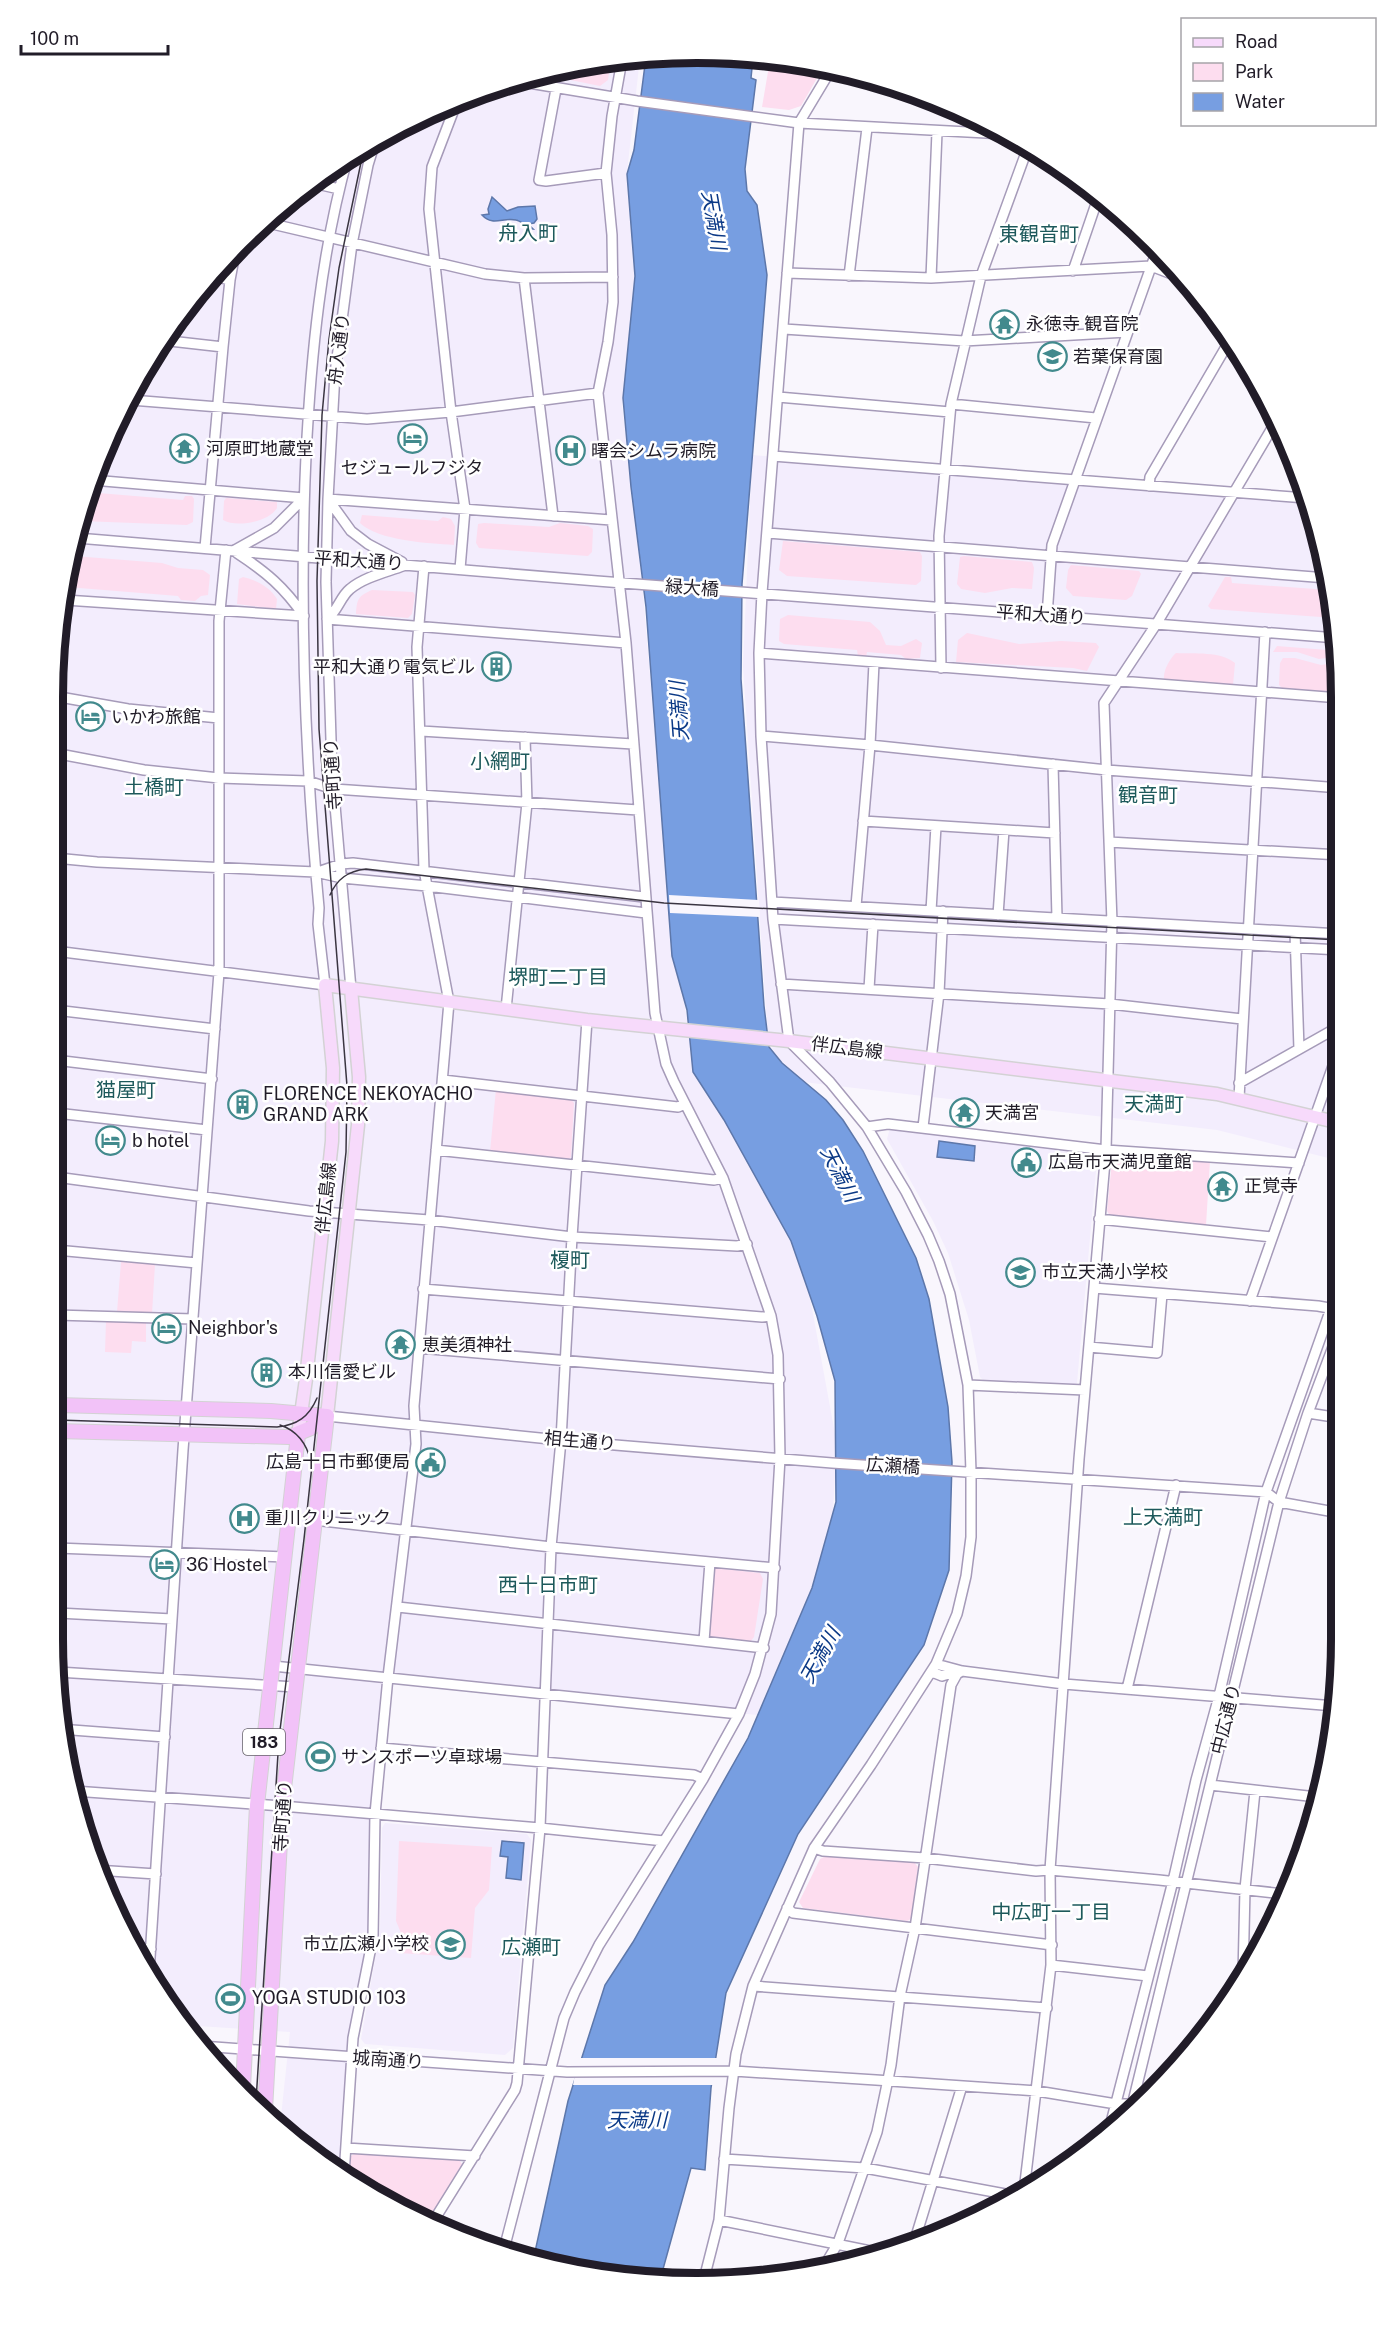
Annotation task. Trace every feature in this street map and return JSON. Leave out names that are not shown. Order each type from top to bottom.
[{"type":"highway","name":"相生通り","points":[[63,1405],[327,1416]]},
{"type":"highway","points":[[63,1431],[289,1437],[298,1435],[327,1416]]},
{"type":"highway","name":"寺町通り","points":[[265,2103],[282,1806],[327,1416]]},
{"type":"highway","name":"寺町通り","points":[[243,2081],[257,1805],[298,1435]]},
{"type":"main road","name":"伴広島線","points":[[298,1435],[325,1212],[334,1104],[325,985],[587,1020],[789,1041],[1108,1080],[1239,1098],[1331,1121]]},
{"type":"main road","name":"伴広島線","points":[[327,1416],[357,1146],[359,1086],[351,988]]},
{"type":"street","points":[[506,2243],[564,2018],[588,1965],[703,1779],[739,1714],[764,1648],[771,1614],[775,1568],[780,1458],[780,1379],[771,1316],[723,1178],[666,1064],[658,1028],[644,897],[626,643],[598,393],[613,302],[612,235],[606,173],[621,67]]},
{"type":"street","points":[[706,2273],[719,2220],[734,2071],[753,1986],[814,1848],[934,1668],[952,1627],[966,1576],[970,1537],[971,1472],[968,1385],[950,1294],[928,1235],[906,1192],[867,1127],[830,1082],[789,1041],[773,919],[761,736],[759,653],[762,593],[799,123],[827,76]]},
{"type":"street","points":[[535,85],[799,123],[987,133]]},
{"type":"street","points":[[556,89],[539,180],[546,182],[606,173]]},
{"type":"street","points":[[453,111],[432,167],[429,209],[433,262],[465,509],[460,569]]},
{"type":"street","points":[[849,276],[867,128]]},
{"type":"street","points":[[931,278],[937,132]]},
{"type":"street","name":"舟入通り","points":[[326,559],[335,373],[352,244],[372,153]]},
{"type":"street","points":[[941,668],[940,548],[950,408],[964,340],[981,276],[1025,155]]},
{"type":"street","name":"舟入通り","points":[[303,557],[310,369],[330,238],[344,171]]},
{"type":"street","points":[[323,185],[339,189]]},
{"type":"street","points":[[1073,271],[1096,204]]},
{"type":"street","points":[[274,225],[485,274],[524,278],[613,277]]},
{"type":"street","points":[[1047,616],[1052,545],[1154,258]]},
{"type":"street","points":[[205,548],[233,266]]},
{"type":"street","points":[[787,273],[931,278],[1151,266],[1168,273]]},
{"type":"street","points":[[221,278],[230,280]]},
{"type":"street","points":[[524,278],[553,516]]},
{"type":"street","points":[[784,329],[964,340],[1127,332]]},
{"type":"street","points":[[173,341],[223,347]]},
{"type":"street","points":[[1149,486],[1150,477],[1226,348]]},
{"type":"street","points":[[137,400],[367,419],[451,412],[598,393]]},
{"type":"street","points":[[778,397],[1096,418]]},
{"type":"street","points":[[1025,2181],[1051,1965],[1050,1870],[1085,1390],[1106,1150],[1112,922],[1104,703],[1157,623],[1272,429]]},
{"type":"street","points":[[773,456],[1298,497]]},
{"type":"street","points":[[101,481],[304,498]]},
{"type":"street","points":[[230,551],[274,528],[304,498]]},
{"type":"street","points":[[328,499],[611,520]]},
{"type":"street","points":[[328,499],[351,531],[368,544],[406,565]]},
{"type":"street","points":[[768,533],[1320,577]]},
{"type":"street","name":"平和大通り","points":[[84,539],[641,584]]},
{"type":"street","points":[[150,1959],[172,1619],[219,972],[220,611],[230,551]]},
{"type":"street","points":[[230,551],[268,574],[290,596],[304,616]]},
{"type":"street","name":"寺町通り","points":[[303,557],[308,781],[319,935],[325,985]]},
{"type":"street","name":"寺町通り","points":[[326,559],[333,789],[351,988]]},
{"type":"street","points":[[327,619],[334,614],[346,593],[357,584],[406,565]]},
{"type":"street","points":[[345,2166],[351,2058],[373,1937],[375,1814],[388,1677],[416,1444],[414,1406],[449,1002],[424,870],[417,647],[424,566]]},
{"type":"street","name":"緑大橋","points":[[641,584],[744,591]]},
{"type":"street","name":"平和大通り","points":[[744,591],[941,609],[1328,637]]},
{"type":"street","points":[[70,600],[304,616]]},
{"type":"street","points":[[327,619],[626,643]]},
{"type":"street","points":[[1239,1098],[1265,632]]},
{"type":"street","points":[[759,653],[1331,697]]},
{"type":"street","points":[[856,906],[870,745],[874,663]]},
{"type":"street","points":[[63,698],[128,709],[219,718]]},
{"type":"street","points":[[421,731],[633,744]]},
{"type":"street","points":[[761,736],[1107,770],[1331,787]]},
{"type":"street","points":[[506,1010],[527,803],[525,737]]},
{"type":"street","points":[[63,755],[144,770],[219,778],[308,781],[333,789],[638,810]]},
{"type":"street","points":[[1053,764],[1058,918]]},
{"type":"street","points":[[863,821],[1054,833]]},
{"type":"street","points":[[932,911],[936,826]]},
{"type":"street","points":[[998,915],[1004,830]]},
{"type":"street","points":[[1109,842],[1331,854]]},
{"type":"street","points":[[63,858],[316,872],[342,878],[646,913]]},
{"type":"street","points":[[316,872],[340,864],[424,870],[644,897]]},
{"type":"street","points":[[772,902],[1331,934]]},
{"type":"street","points":[[923,1127],[939,993],[943,911]]},
{"type":"street","points":[[773,919],[1331,950]]},
{"type":"street","points":[[869,989],[873,924]]},
{"type":"street","points":[[1294,932],[1299,1049]]},
{"type":"street","points":[[63,952],[325,985]]},
{"type":"street","points":[[781,984],[1110,1004],[1242,1019]]},
{"type":"street","points":[[63,1011],[215,1029]]},
{"type":"street","points":[[436,2217],[515,2090],[518,2068],[540,1828],[551,1547],[561,1440],[587,1020]]},
{"type":"street","points":[[1239,1083],[1331,1031]]},
{"type":"street","points":[[63,1061],[212,1079]]},
{"type":"street","points":[[1250,1300],[1331,1072]]},
{"type":"street","points":[[443,1080],[678,1107],[686,1104]]},
{"type":"street","points":[[63,1114],[207,1130]]},
{"type":"street","points":[[867,1127],[888,1124],[1106,1150],[1299,1163]]},
{"type":"street","points":[[436,1150],[714,1180],[723,1178]]},
{"type":"street","points":[[63,1178],[325,1212],[429,1220],[572,1237],[737,1246],[747,1244]]},
{"type":"street","points":[[1099,1219],[1272,1237]]},
{"type":"street","points":[[63,1251],[197,1263]]},
{"type":"street","points":[[1094,1288],[1331,1308]]},
{"type":"street","points":[[423,1289],[771,1316]]},
{"type":"street","points":[[1089,1347],[1157,1353],[1162,1294]]},
{"type":"street","points":[[63,1315],[193,1319]]},
{"type":"street","points":[[1112,2118],[1219,1696],[1266,1492],[1331,1322]]},
{"type":"street","points":[[419,1348],[780,1379]]},
{"type":"street","name":"中広通り","points":[[1141,2091],[1186,1882],[1279,1502],[1331,1352]]},
{"type":"street","points":[[968,1385],[1085,1390]]},
{"type":"street","points":[[1308,1413],[1331,1417]]},
{"type":"street","name":"相生通り","points":[[327,1416],[561,1440],[832,1462]]},
{"type":"street","name":"広瀬橋","points":[[832,1462],[1266,1492]]},
{"type":"street","points":[[1126,1689],[1176,1485]]},
{"type":"street","points":[[1266,1492],[1279,1502],[1331,1512]]},
{"type":"street","points":[[314,1520],[551,1547],[775,1568]]},
{"type":"street","points":[[63,1548],[285,1557]]},
{"type":"street","points":[[704,1641],[710,1562]]},
{"type":"street","points":[[398,1607],[764,1648]]},
{"type":"street","points":[[63,1613],[172,1619]]},
{"type":"street","points":[[273,1666],[739,1714]]},
{"type":"street","points":[[934,1668],[1064,1684],[1328,1705]]},
{"type":"street","points":[[934,1668],[951,1686]]},
{"type":"street","points":[[942,1676],[962,1671]]},
{"type":"street","points":[[828,2259],[837,2242],[877,2132],[888,2080],[900,1996],[915,1928],[951,1686],[957,1674],[962,1671]]},
{"type":"street","points":[[64,1672],[296,1687]]},
{"type":"street","points":[[69,1730],[165,1737]]},
{"type":"street","points":[[381,1748],[694,1775],[703,1779]]},
{"type":"street","points":[[1210,1785],[1311,1796]]},
{"type":"street","points":[[82,1791],[282,1806],[664,1841]]},
{"type":"street","points":[[1243,1960],[1245,1889],[1255,1791]]},
{"type":"street","points":[[814,1848],[823,1851],[925,1858],[1036,1871],[1050,1870],[1186,1882],[1278,1893]]},
{"type":"street","points":[[107,1870],[156,1874]]},
{"type":"street","points":[[787,1908],[793,1913],[1052,1945]]},
{"type":"street","points":[[144,1949],[151,1949]]},
{"type":"street","points":[[1051,1965],[1149,1976]]},
{"type":"street","points":[[753,1986],[1047,2008]]},
{"type":"street","name":"城南通り","points":[[212,2047],[575,2072],[734,2071],[888,2080],[1037,2091],[1116,2104],[1128,2103]]},
{"type":"street","points":[[917,2233],[962,2086]]},
{"type":"street","points":[[1116,2104],[1122,2109]]},
{"type":"street","points":[[346,2148],[475,2156]]},
{"type":"street","points":[[724,2159],[865,2168],[1003,2194]]},
{"type":"street","points":[[719,2220],[866,2249]]},
{"type":"shaded area","points":[[639,66],[627,172],[636,280],[622,406],[642,551],[643,593],[671,920],[694,1062],[763,1181],[786,1226],[809,1292],[837,1445],[832,1526],[821,1574],[757,1715],[390,1678],[375,1802],[372,1935],[353,2035],[341,2163],[281,2118],[290,2032],[194,2025],[148,1956],[111,1882],[85,1803],[68,1722],[63,1639],[63,697],[68,614],[75,573],[97,493],[111,454],[148,380],[194,311],[220,279],[279,220],[311,194],[380,148],[454,111],[493,97],[573,75]]},
{"type":"shaded area","points":[[752,455],[1299,498],[1319,573],[1330,656],[1331,1159],[1217,1130],[803,1082],[774,1055],[767,1026],[743,666]]},
{"type":"shaded area","name":"市立天満小学校","points":[[890,1128],[1093,1153],[1097,1160],[1077,1383],[1073,1386],[984,1381],[980,1377],[969,1320],[948,1253],[933,1221],[887,1139]]},
{"type":"shaded area","name":"市立広瀬小学校","points":[[385,1823],[527,1834],[531,1840],[513,2048],[505,2055],[365,2044],[361,2039],[380,1932],[382,1828]]},
{"type":"green space","points":[[769,67],[819,75],[801,106],[789,110],[762,107]]},
{"type":"green space","points":[[610,69],[608,80],[600,86],[561,78]]},
{"type":"green space","points":[[97,493],[183,500],[185,496],[192,496],[194,499],[193,522],[187,525],[89,521]]},
{"type":"green space","points":[[226,498],[277,502],[277,508],[260,520],[244,523],[229,522],[223,520]]},
{"type":"green space","points":[[362,515],[438,521],[443,517],[451,519],[455,526],[454,545],[404,540],[379,534],[360,523]]},
{"type":"green space","points":[[560,523],[588,526],[593,529],[592,552],[588,556],[479,548],[476,543],[478,524],[549,527]]},
{"type":"green space","points":[[783,541],[920,552],[922,556],[921,581],[916,585],[787,576],[779,570]]},
{"type":"green space","points":[[79,556],[162,563],[178,568],[203,570],[210,575],[208,595],[201,596],[195,601],[181,600],[178,596],[73,587]]},
{"type":"green space","points":[[960,557],[1032,562],[1034,568],[1032,589],[1012,588],[985,593],[961,589],[957,584]]},
{"type":"green space","points":[[1071,565],[1139,571],[1141,574],[1132,596],[1126,600],[1073,596],[1066,588],[1068,570]]},
{"type":"green space","points":[[243,577],[258,582],[271,591],[277,599],[276,609],[237,604],[239,579]]},
{"type":"green space","points":[[1225,577],[1231,577],[1232,583],[1322,589],[1326,617],[1211,609],[1208,606]]},
{"type":"green space","points":[[372,590],[413,592],[415,595],[412,614],[408,618],[356,614],[359,599]]},
{"type":"green space","points":[[788,615],[870,622],[880,631],[886,645],[901,646],[916,639],[922,643],[920,658],[906,659],[901,655],[867,652],[866,657],[858,656],[857,650],[784,644],[779,641],[780,619]]},
{"type":"green space","points":[[967,633],[1019,644],[1061,641],[1096,643],[1099,647],[1087,671],[1073,668],[956,662],[958,640]]},
{"type":"green space","points":[[1277,646],[1329,650],[1330,657],[1319,659],[1297,652],[1273,652]]},
{"type":"green space","points":[[1176,653],[1207,654],[1229,659],[1235,663],[1233,685],[1164,679],[1167,665]]},
{"type":"green space","points":[[1283,658],[1295,658],[1321,665],[1330,664],[1331,692],[1282,688],[1279,685],[1280,663]]},
{"type":"green space","points":[[496,1089],[570,1098],[574,1103],[571,1157],[567,1160],[490,1152]]},
{"type":"green space","points":[[1117,1156],[1210,1161],[1206,1225],[1110,1216],[1107,1211],[1112,1161]]},
{"type":"green space","points":[[121,1262],[155,1264],[152,1314],[117,1312]]},
{"type":"green space","points":[[106,1321],[146,1323],[146,1342],[132,1341],[131,1353],[105,1352]]},
{"type":"green space","points":[[716,1568],[760,1573],[763,1579],[754,1637],[750,1642],[709,1638],[707,1635],[712,1572]]},
{"type":"green space","points":[[399,1841],[492,1847],[489,1890],[475,1908],[471,1958],[400,1953],[401,1933],[396,1921]]},
{"type":"green space","points":[[828,1855],[914,1862],[918,1867],[911,1919],[907,1921],[803,1908],[799,1902],[820,1859]]},
{"type":"green space","points":[[356,2152],[458,2158],[462,2164],[431,2215],[380,2188],[349,2169],[350,2157]]},
{"type":"water","name":"天満川","points":[[697,63],[752,65],[751,78],[756,80],[745,169],[747,191],[757,205],[767,275],[742,584],[741,679],[764,1006],[769,1047],[782,1063],[826,1100],[843,1120],[863,1151],[916,1258],[929,1299],[948,1407],[952,1462],[949,1570],[924,1645],[798,1834],[726,1993],[711,2088],[705,2170],[691,2168],[662,2272],[614,2268],[535,2252],[568,2101],[605,1985],[633,1942],[748,1738],[812,1588],[836,1502],[835,1381],[817,1316],[791,1241],[724,1120],[693,1072],[687,1010],[672,956],[646,607],[623,398],[635,276],[627,174],[634,150],[645,65]]},
{"type":"water","points":[[492,197],[507,211],[518,207],[535,206],[537,219],[534,223],[528,224],[533,229],[516,220],[486,219],[482,215],[489,214],[488,209]]},
{"type":"water","points":[[939,1141],[975,1146],[974,1161],[937,1157]]},
{"type":"water","points":[[502,1841],[524,1843],[521,1880],[506,1878],[508,1857],[500,1856]]},
{"type":"pier","points":[[669,895],[759,900],[760,917],[670,913]]},
{"type":"pier","points":[[578,2058],[718,2058],[713,2085],[573,2085]]},
{"type":"tram line","points":[[256,2094],[279,1738],[304,1539],[346,1152],[347,1086],[319,729],[317,581],[322,415],[329,339],[339,268],[362,160]]},
{"type":"tram line","points":[[330,895],[336,884],[344,877],[366,869],[664,903],[1331,940]]},
{"type":"tram line","points":[[63,1420],[277,1427],[301,1419],[317,1398]]},
{"type":"tram line","points":[[280,1425],[301,1439],[311,1462]]},
{"type":"place","name":"永徳寺 観音院","points":[[1005,324]]},
{"type":"place","name":"若葉保育園","points":[[1052,357]]},
{"type":"place","name":"セジュールフジタ","points":[[412,439]]},
{"type":"place","name":"河原町地蔵堂","points":[[185,449]]},
{"type":"place","name":"曙会シムラ病院","points":[[570,451]]},
{"type":"place","name":"平和大通り電気ビル","points":[[496,667]]},
{"type":"place","name":"いかわ旅館","points":[[90,717]]},
{"type":"place","name":"FLORENCE NEKOYACHO GRAND ARK","points":[[242,1104]]},
{"type":"place","name":"天満宮","points":[[964,1113]]},
{"type":"place","name":"b hotel","points":[[111,1141]]},
{"type":"place","name":"広島市天満児童館","points":[[1027,1162]]},
{"type":"place","name":"正覚寺","points":[[1223,1186]]},
{"type":"place","name":"市立天満小学校","points":[[1021,1272]]},
{"type":"place","name":"Neighbor's","points":[[167,1328]]},
{"type":"place","name":"恵美須神社","points":[[401,1345]]},
{"type":"place","name":"本川信愛ビル","points":[[267,1372]]},
{"type":"place","name":"広島十日市郵便局","points":[[431,1462]]},
{"type":"place","name":"重川クリニック","points":[[244,1518]]},
{"type":"place","name":"36 Hostel","points":[[165,1565]]},
{"type":"place","name":"サンスポーツ卓球場","points":[[320,1757]]},
{"type":"place","name":"市立広瀬小学校","points":[[450,1944]]},
{"type":"place","name":"YOGA STUDIO 103","points":[[231,1998]]},
{"type":"district","name":"舟入町","points":[[528,233]]},
{"type":"district","name":"東観音町","points":[[1039,234]]},
{"type":"district","name":"小網町","points":[[500,761]]},
{"type":"district","name":"土橋町","points":[[154,787]]},
{"type":"district","name":"観音町","points":[[1148,795]]},
{"type":"district","name":"堺町二丁目","points":[[558,977]]},
{"type":"district","name":"猫屋町","points":[[126,1090]]},
{"type":"district","name":"天満町","points":[[1154,1104]]},
{"type":"district","name":"榎町","points":[[570,1260]]},
{"type":"district","name":"上天満町","points":[[1163,1517]]},
{"type":"district","name":"西十日市町","points":[[548,1585]]},
{"type":"district","name":"中広町一丁目","points":[[1051,1912]]},
{"type":"district","name":"広瀬町","points":[[531,1947]]}]
